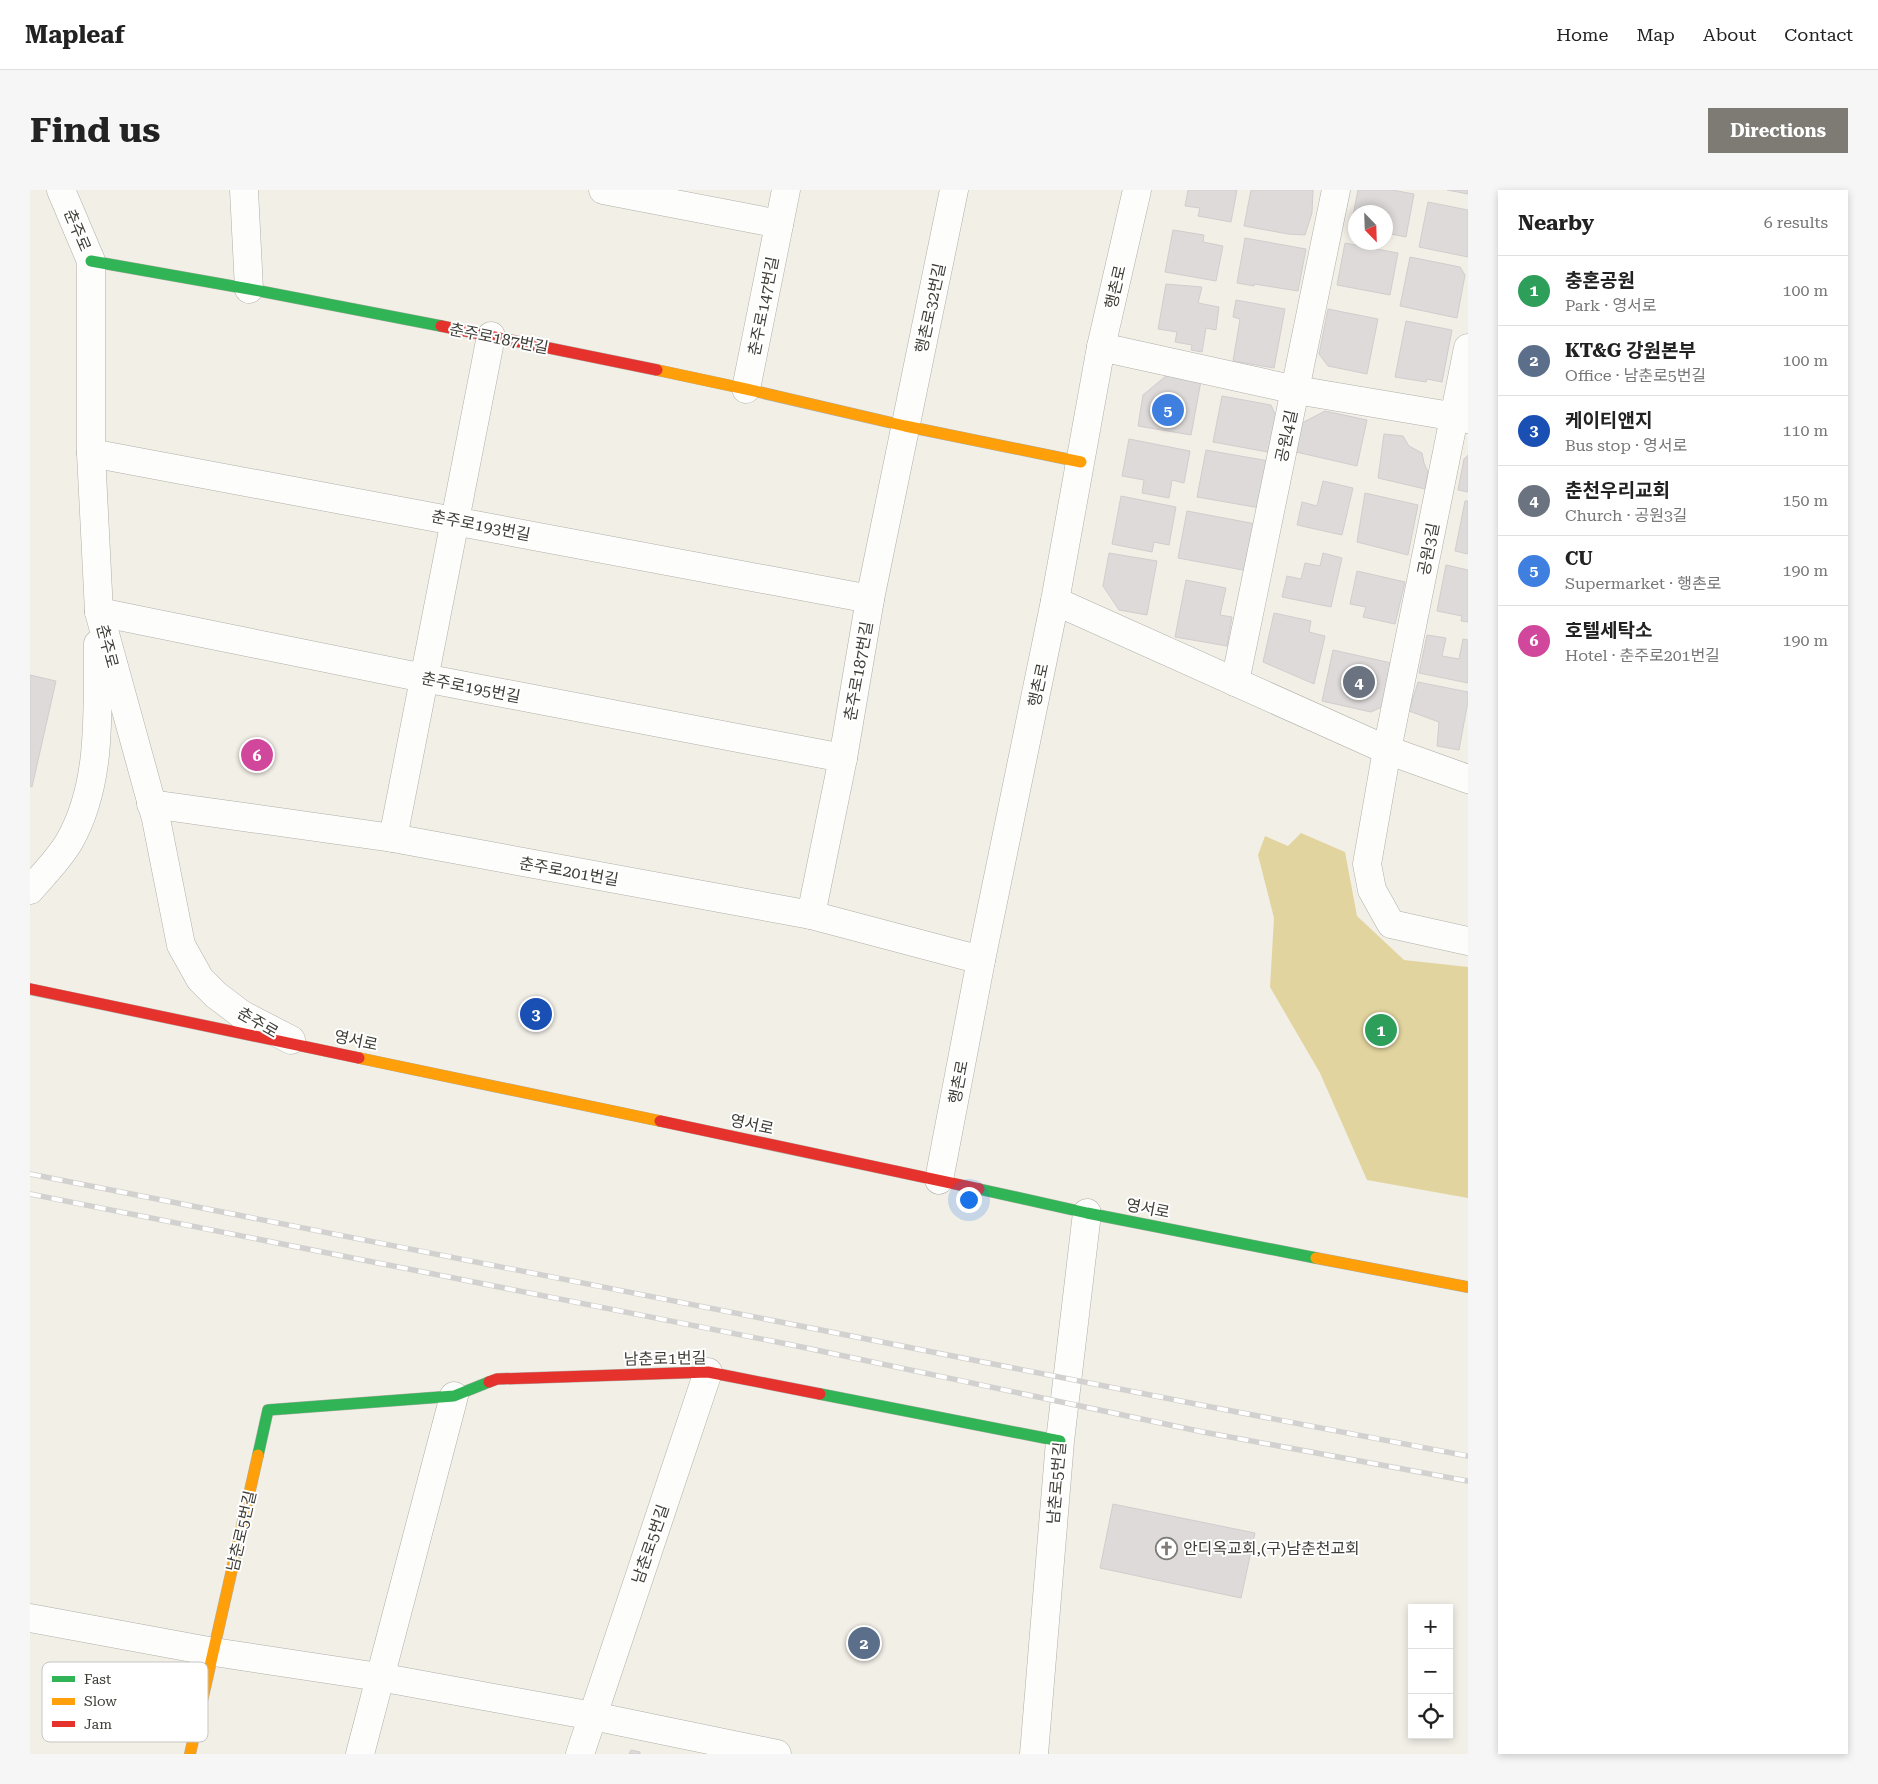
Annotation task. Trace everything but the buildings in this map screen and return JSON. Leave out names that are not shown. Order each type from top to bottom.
[{"type":"street","name":"춘주로","points":[[61,190],[91,261],[91,452],[99,612],[151,804],[181,945],[200,979],[210,989],[241,1014],[297,1044]]},
{"type":"street","points":[[244,190],[249,289]]},
{"type":"street","points":[[602,190],[779,224]]},
{"type":"street","name":"춘주로147번길","points":[[746,389],[786,190]]},
{"type":"street","name":"행촌로32번길","points":[[905,426],[954,190]]},
{"type":"street","name":"행촌로","points":[[939,1180],[981,960],[1055,601],[1101,347],[1137,190]]},
{"type":"street","name":"공원4길","points":[[1235,682],[1336,190]]},
{"type":"street","name":"춘주로187번길","points":[[91,261],[249,289],[491,336],[746,389],[905,426],[1081,462]]},
{"type":"street","points":[[393,838],[491,336]]},
{"type":"street","points":[[1101,347],[1296,390],[1461,417]]},
{"type":"street","name":"공원3길","points":[[1468,348],[1461,417],[1387,750],[1367,864],[1372,890],[1391,924],[1468,941]]},
{"type":"street","name":"춘주로187번길","points":[[811,915],[843,758],[870,599],[905,426]]},
{"type":"street","name":"춘주로193번길","points":[[91,452],[870,599]]},
{"type":"street","points":[[1055,601],[1387,750],[1468,779]]},
{"type":"street","points":[[30,890],[68,843],[84,810],[93,776],[99,612]]},
{"type":"street","name":"춘주로195번길","points":[[99,612],[424,678],[843,758]]},
{"type":"street","name":"춘주로201번길","points":[[151,804],[393,838],[811,915],[981,960]]},
{"type":"street","name":"영서로","points":[[30,989],[939,1180],[1087,1213],[1468,1287]]},
{"type":"street","name":"남춘로5번길","points":[[1034,1754],[1060,1441],[1087,1213]]},
{"type":"street","name":"남춘로5번길","points":[[580,1754],[708,1372]]},
{"type":"street","name":"남춘로1번길","points":[[268,1410],[454,1396],[497,1379],[708,1372],[1060,1441]]},
{"type":"street","points":[[360,1754],[454,1396]]},
{"type":"street","name":"남춘로5번길","points":[[208,1678],[268,1410]]},
{"type":"street","points":[[30,1618],[214,1652],[379,1677],[593,1716],[778,1754]]},
{"type":"shaded area","points":[[1301,833],[1345,852],[1357,916],[1404,960],[1468,967],[1468,1198],[1367,1180],[1320,1073],[1270,987],[1274,918],[1258,855],[1265,836],[1288,846]]},
{"type":"railway","points":[[30,1174],[1468,1456]]},
{"type":"railway","points":[[30,1194],[797,1346],[1203,1432],[1468,1481]]},
{"type":"traffic: fast","points":[[91,261],[441,326]]},
{"type":"traffic: fast","points":[[979,1189],[1087,1213],[1316,1258]]},
{"type":"traffic: fast","points":[[258,1455],[268,1410],[454,1396],[489,1382]]},
{"type":"traffic: fast","points":[[820,1394],[1060,1441]]},
{"type":"traffic: slow","points":[[657,370],[905,426],[1081,462]]},
{"type":"traffic: slow","points":[[359,1058],[660,1121]]},
{"type":"traffic: slow","points":[[1316,1258],[1468,1287]]},
{"type":"traffic: slow","points":[[208,1675],[258,1455]]},
{"type":"traffic: slow","points":[[190,1754],[193,1742]]},
{"type":"traffic: jam","points":[[441,326],[657,370]]},
{"type":"traffic: jam","points":[[30,989],[359,1058]]},
{"type":"traffic: jam","points":[[660,1121],[979,1189]]},
{"type":"traffic: jam","points":[[489,1382],[497,1379],[708,1372],[820,1394]]},
{"type":"place","name":"CU","points":[[1168,410]]},
{"type":"place","name":"춘천우리교회","points":[[1359,682]]},
{"type":"place","name":"호텔세탁소","points":[[257,755]]},
{"type":"place","name":"케이티앤지","points":[[536,1014]]},
{"type":"place","name":"충혼공원","points":[[1381,1030]]},
{"type":"place","name":"안디옥교회,(구)남춘천교회","points":[[1167,1548]]},
{"type":"place","name":"KT&G 강원본부","points":[[864,1643]]}]
